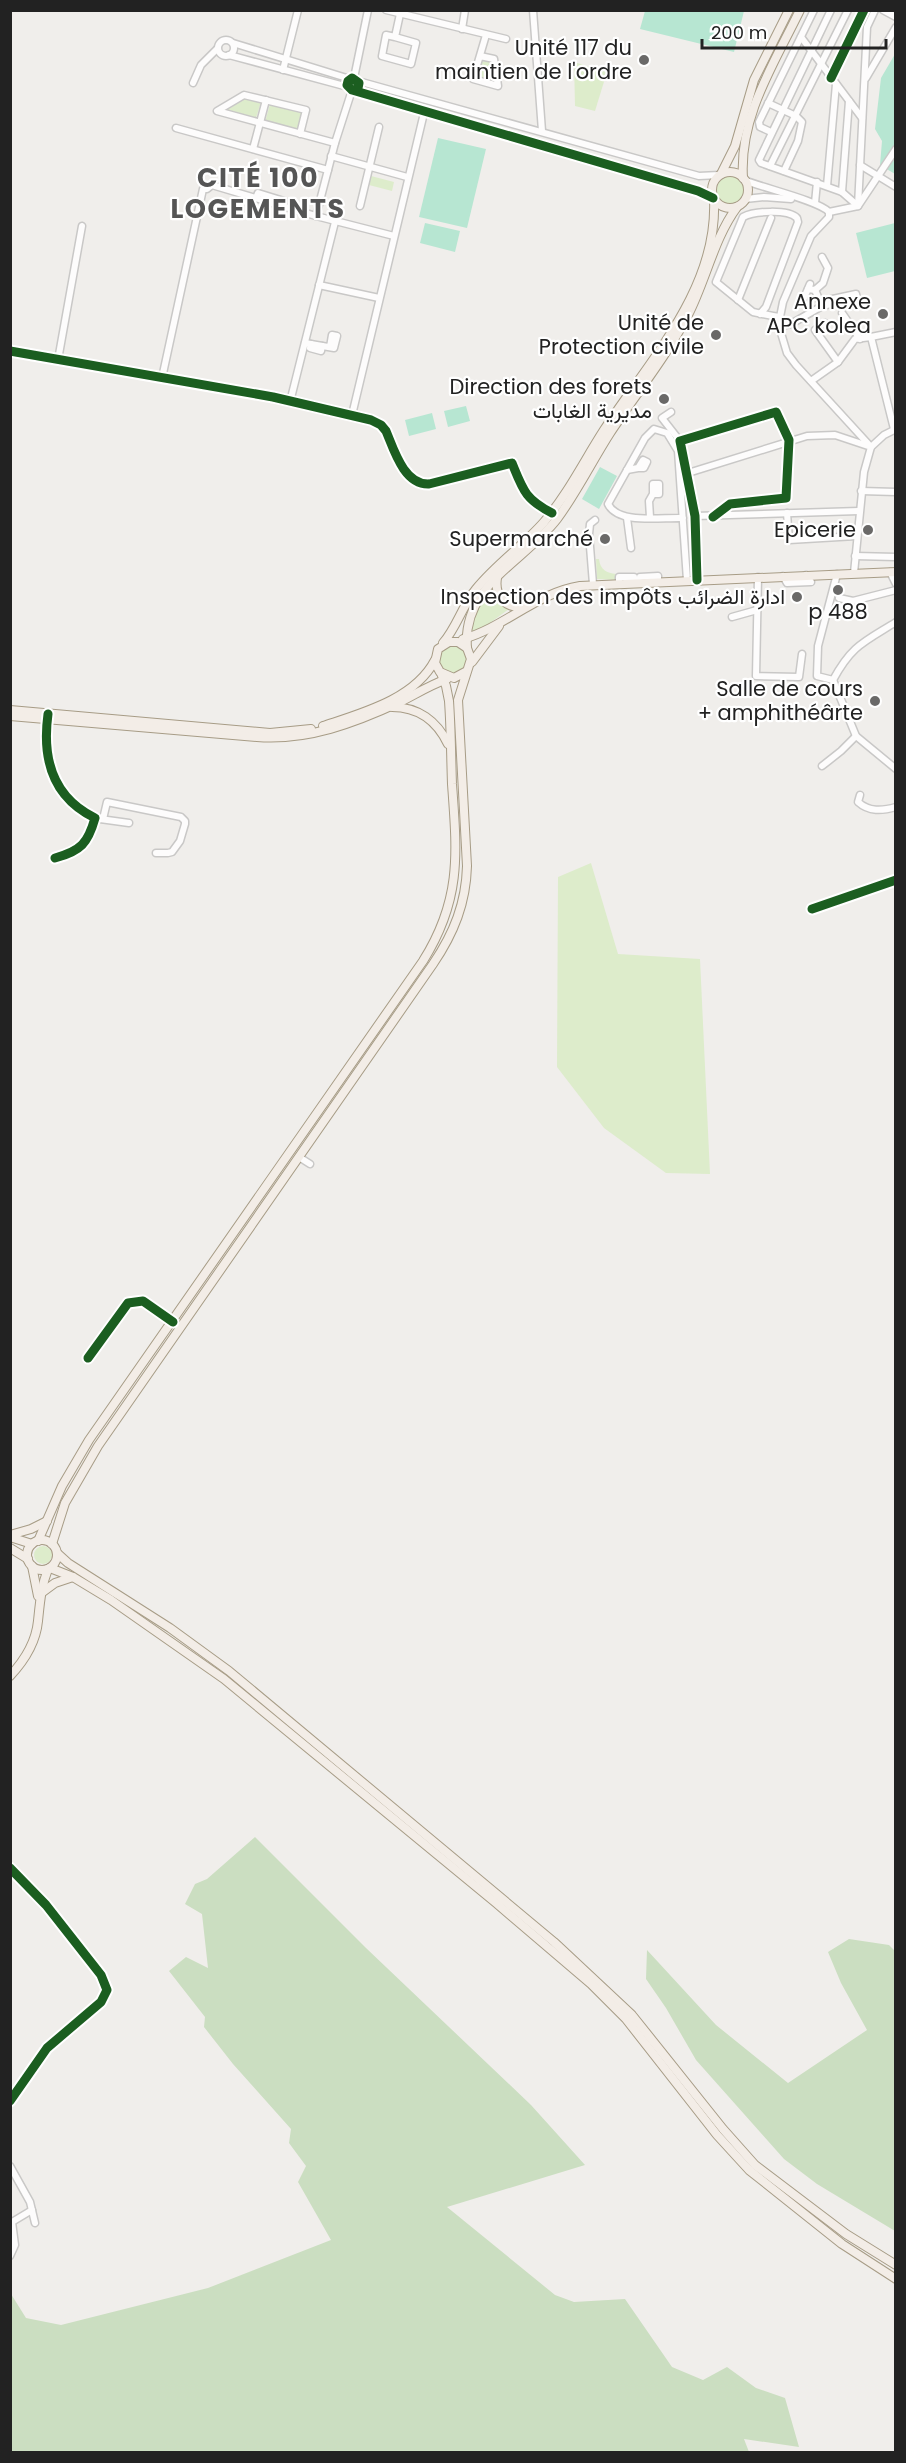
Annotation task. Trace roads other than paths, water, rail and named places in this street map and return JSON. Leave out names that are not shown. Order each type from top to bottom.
[{"type":"main road","points":[[10,716],[47,716],[280,733],[303,731],[345,718],[393,698],[420,681],[435,660],[436,652],[451,634],[474,591],[552,513],[682,313],[699,277],[711,240],[714,199],[712,186],[735,146],[760,67],[789,10]]},
{"type":"main road","points":[[471,663],[466,638],[474,604],[498,576],[538,540],[557,518],[692,308],[723,230],[737,207],[745,199],[748,189],[744,179],[745,138],[758,95],[800,10]]},
{"type":"main road","points":[[720,175],[735,173],[744,179]]},
{"type":"main road","points":[[714,199],[727,208],[737,207]]},
{"type":"main road","points":[[441,646],[500,624],[525,606],[560,591],[593,585],[893,572]]},
{"type":"main road","points":[[498,576],[496,588],[500,598],[509,605],[525,606]]},
{"type":"main road","points":[[500,624],[471,663],[458,700],[467,866],[465,894],[458,918],[437,958],[98,1446],[65,1503],[52,1544],[57,1553],[68,1563],[170,1628],[229,1671],[554,1942],[632,2015],[723,2129],[755,2165],[846,2234],[896,2265]]},
{"type":"main road","points":[[453,641],[467,648]]},
{"type":"main road","points":[[40,1597],[28,1551],[47,1521],[62,1486],[84,1448],[423,961],[439,933],[450,903],[456,863],[449,701],[435,660]]},
{"type":"main road","points":[[10,710],[47,716],[282,739],[311,735],[387,707],[442,676],[454,678],[467,671]]},
{"type":"main road","points":[[387,707],[408,709],[425,716],[439,729],[450,748]]},
{"type":"main road","points":[[10,1536],[47,1521]]},
{"type":"main road","points":[[10,1536],[35,1543],[52,1544]]},
{"type":"main road","points":[[10,1548],[39,1570],[49,1568],[73,1577],[166,1636],[224,1678],[591,1984],[626,2019],[717,2135],[749,2170],[842,2244],[896,2279]]},
{"type":"main road","points":[[10,1676],[32,1643],[38,1622],[40,1597],[49,1568],[56,1561],[57,1553]]},
{"type":"main road","points":[[40,1597],[55,1583],[73,1577]]},
{"type":"street","points":[[284,70],[298,10]]},
{"type":"street","points":[[351,89],[358,88],[354,79],[368,10]]},
{"type":"street","points":[[386,10],[400,14],[410,13],[462,29],[506,39]]},
{"type":"street","points":[[462,29],[465,10]]},
{"type":"street","points":[[533,10],[542,131]]},
{"type":"street","points":[[771,132],[759,124],[814,10]]},
{"type":"street","points":[[831,10],[759,160],[842,192],[858,206]]},
{"type":"street","points":[[770,166],[848,10]]},
{"type":"street","points":[[831,78],[864,10]]},
{"type":"street","points":[[858,206],[867,27],[875,10]]},
{"type":"street","points":[[883,10],[896,17]]},
{"type":"street","points":[[395,37],[400,14]]},
{"type":"street","points":[[864,81],[896,27]]},
{"type":"street","points":[[386,35],[395,37],[416,42],[411,64],[382,56],[386,35]]},
{"type":"street","points":[[480,56],[494,59],[498,86],[473,79],[486,35]]},
{"type":"street","points":[[801,37],[862,118]]},
{"type":"street","points":[[193,84],[201,65],[218,49],[222,40],[287,61],[699,176],[720,175]]},
{"type":"street","points":[[229,55],[234,50],[233,42]]},
{"type":"street","points":[[218,49],[222,55],[351,89],[424,113],[698,191],[714,199]]},
{"type":"street","points":[[351,89],[347,83],[354,79]]},
{"type":"street","points":[[827,186],[836,84]]},
{"type":"street","points":[[316,216],[334,143],[351,89]]},
{"type":"street","points":[[300,134],[306,110],[244,95],[218,111],[260,123],[300,134],[334,143]]},
{"type":"street","points":[[253,149],[266,100]]},
{"type":"street","points":[[842,192],[849,101]]},
{"type":"street","points":[[768,103],[796,116],[802,122],[798,141],[784,171]]},
{"type":"street","points":[[352,415],[424,113]]},
{"type":"street","points":[[360,206],[379,127]]},
{"type":"street","points":[[176,128],[328,170]]},
{"type":"street","points":[[744,179],[815,203],[829,212],[858,206],[876,175],[896,149]]},
{"type":"street","points":[[331,156],[407,177]]},
{"type":"street","points":[[860,165],[896,187]]},
{"type":"street","points":[[815,203],[817,182]]},
{"type":"street","points":[[162,378],[203,189],[212,185],[335,222],[394,236]]},
{"type":"street","points":[[745,199],[764,196],[798,199]]},
{"type":"street","points":[[829,212],[829,217],[811,236],[783,302],[780,326],[787,352],[871,447]]},
{"type":"street","points":[[760,314],[766,307],[798,222],[794,214],[746,215],[739,222],[716,279],[716,282],[747,308],[760,314],[780,317]]},
{"type":"street","points":[[738,300],[772,216]]},
{"type":"street","points":[[290,402],[308,343],[319,285],[335,222]]},
{"type":"street","points":[[58,360],[82,226]]},
{"type":"street","points":[[804,298],[811,288],[823,284],[828,268],[822,255],[818,265]]},
{"type":"street","points":[[319,285],[380,298]]},
{"type":"street","points":[[811,288],[822,306]]},
{"type":"street","points":[[780,326],[791,324],[829,304]]},
{"type":"street","points":[[842,313],[860,339]]},
{"type":"street","points":[[825,323],[815,330],[838,362]]},
{"type":"street","points":[[811,381],[838,362],[855,339],[896,332]]},
{"type":"street","points":[[854,573],[856,536],[866,458],[871,447],[895,429],[871,337]]},
{"type":"street","points":[[308,343],[310,348],[321,351],[322,346],[330,347]]},
{"type":"street","points":[[10,351],[352,415],[381,425],[407,475],[413,480],[422,484],[437,483],[512,463],[522,488],[533,503],[552,513]]},
{"type":"street","points":[[671,412],[662,418],[680,441],[688,472],[695,516],[698,580]]},
{"type":"street","points":[[680,441],[776,412],[789,440],[786,498],[730,504],[713,517]]},
{"type":"street","points":[[683,518],[627,518],[615,513],[608,504],[654,429],[667,434],[678,451],[683,518],[687,580]]},
{"type":"street","points":[[688,472],[807,436],[835,435],[871,447]]},
{"type":"street","points":[[627,470],[638,468]]},
{"type":"street","points":[[861,491],[896,492]]},
{"type":"street","points":[[650,517],[649,501],[653,494]]},
{"type":"street","points":[[695,516],[859,511]]},
{"type":"street","points":[[787,513],[789,540],[856,536]]},
{"type":"street","points":[[627,518],[631,548]]},
{"type":"street","points":[[593,585],[589,534],[590,525],[595,520]]},
{"type":"street","points":[[855,556],[896,557]]},
{"type":"street","points":[[893,572],[896,584]]},
{"type":"street","points":[[833,680],[817,676],[818,646],[837,574]]},
{"type":"street","points":[[758,577],[756,676],[800,676],[802,654]]},
{"type":"street","points":[[839,598],[853,601],[896,590]]},
{"type":"street","points":[[732,617],[757,610]]},
{"type":"street","points":[[833,680],[844,660],[858,644],[896,622]]},
{"type":"street","points":[[833,680],[856,736],[896,769]]},
{"type":"street","points":[[47,716],[45,744],[52,773],[73,803],[80,810],[95,818],[129,823]]},
{"type":"street","points":[[822,766],[841,752],[856,736]]},
{"type":"street","points":[[860,795],[858,802],[865,809],[896,807]]},
{"type":"street","points":[[103,819],[107,802],[181,817],[185,825],[172,852],[156,853]]},
{"type":"street","points":[[55,858],[69,854],[88,840],[95,818]]},
{"type":"street","points":[[812,909],[896,880]]},
{"type":"street","points":[[299,1157],[310,1164]]},
{"type":"street","points":[[88,1358],[128,1303],[143,1301],[173,1322]]},
{"type":"street","points":[[10,1868],[46,1905],[100,1975],[107,1990],[100,2002],[47,2048],[10,2101]]},
{"type":"street","points":[[11,2167],[32,2210],[35,2223]]},
{"type":"street","points":[[10,2256],[15,2245],[12,2222],[32,2210]]},
{"type":"place","name":"Unité 117 du maintien de l'ordre","points":[[644,60]]},
{"type":"place","name":"Annexe APC kolea","points":[[883,314]]},
{"type":"place","name":"Unité de Protection civile","points":[[716,335]]},
{"type":"place","name":"Direction des forets مديرية الغابات","points":[[664,399]]},
{"type":"place","name":"Epicerie","points":[[868,530]]},
{"type":"place","name":"Supermarché","points":[[605,539]]},
{"type":"place","name":"p 488","points":[[838,590]]},
{"type":"place","name":"Inspection des impôts ادارة الضرائب","points":[[797,597]]},
{"type":"place","name":"Salle de cours + amphithéârte","points":[[875,701]]},
{"type":"district","name":"CITÉ 100 LOGEMENTS","points":[[258,194]]}]
